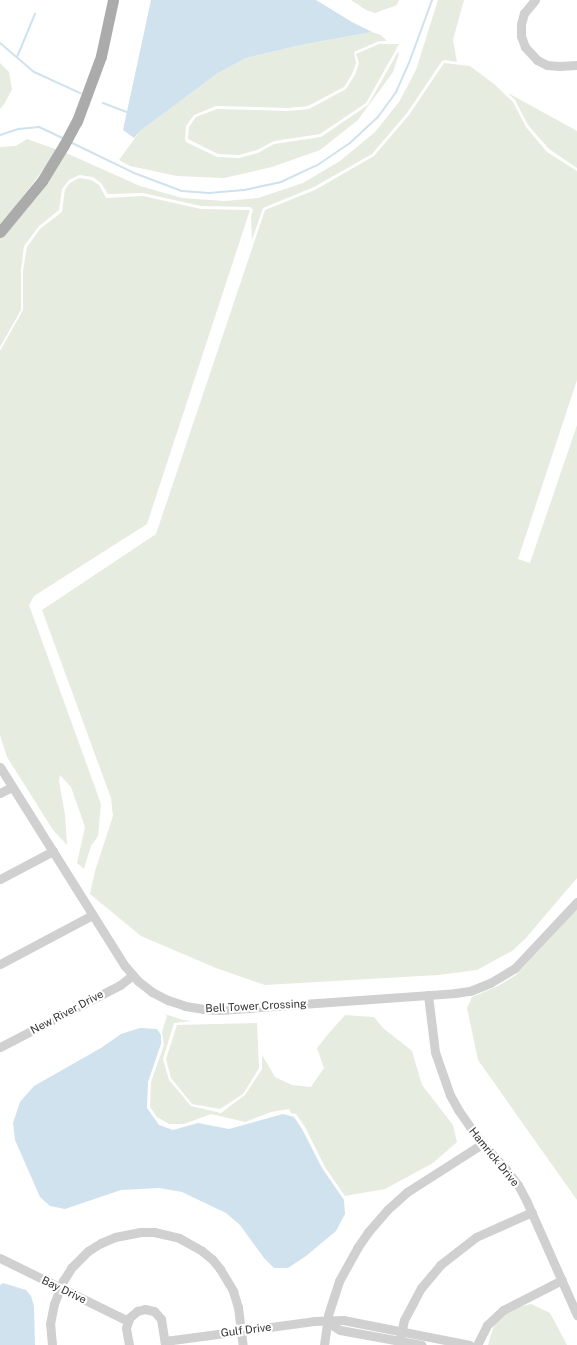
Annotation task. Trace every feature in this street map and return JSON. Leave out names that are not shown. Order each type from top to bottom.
[{"type":"main road","points":[[0,232],[34,192],[62,150],[71,133],[97,69],[108,29],[113,0]]},
{"type":"street","points":[[535,0],[527,8],[522,19],[521,36],[525,47],[536,60],[547,65],[577,65]]},
{"type":"street","name":"Bell Tower Crossing","points":[[0,767],[116,954],[133,975],[145,986],[164,998],[185,1006],[220,1010],[470,991],[490,984],[515,968],[577,902]]},
{"type":"street","points":[[0,793],[12,787]]},
{"type":"street","points":[[0,879],[52,851]]},
{"type":"street","points":[[0,964],[92,915]]},
{"type":"street","name":"New River Drive","points":[[0,1047],[120,985],[133,975]]},
{"type":"street","name":"Hamrick Drive","points":[[428,995],[433,1046],[443,1078],[459,1111],[482,1144],[512,1176],[532,1212],[577,1315]]},
{"type":"street","points":[[324,1345],[327,1322],[337,1286],[347,1264],[380,1217],[400,1198],[422,1181],[482,1144]]},
{"type":"street","points":[[400,1339],[404,1320],[421,1288],[451,1255],[476,1237],[532,1212]]},
{"type":"street","points":[[52,1345],[52,1313],[60,1288],[76,1262],[101,1243],[128,1234],[141,1232],[166,1235],[191,1244],[202,1251],[220,1269],[228,1280],[236,1299],[243,1345]]},
{"type":"street","name":"Bay Drive","points":[[0,1258],[128,1321]]},
{"type":"street","points":[[477,1345],[487,1325],[502,1310],[562,1280]]},
{"type":"street","points":[[129,1345],[126,1328],[128,1321],[132,1314],[140,1310],[154,1311],[161,1319],[165,1343]]},
{"type":"street","name":"Gulf Drive","points":[[165,1343],[241,1331],[343,1320],[422,1345]]},
{"type":"street","name":"Gulf Drive","points":[[400,1339],[470,1345]]},
{"type":"shaded area","points":[[351,0],[399,0],[397,5],[375,13],[366,10]]},
{"type":"shaded area","points":[[438,0],[464,0],[453,40],[457,62],[442,61],[407,113],[372,154],[314,187],[263,208],[252,240],[251,216],[253,210],[250,207],[201,206],[143,193],[108,194],[101,183],[93,177],[79,175],[69,180],[62,189],[59,210],[39,226],[24,246],[21,270],[21,310],[0,347],[0,237],[64,152],[140,186],[182,198],[224,201],[258,198],[303,183],[340,161],[375,132],[399,102],[416,70]]},
{"type":"shaded area","points":[[372,32],[381,35],[387,41],[379,41],[354,52],[356,63],[352,74],[344,87],[308,106],[288,108],[216,106],[194,115],[186,126],[186,142],[217,157],[239,158],[258,153],[274,144],[321,137],[368,105],[398,52],[399,54],[393,72],[358,120],[320,150],[272,167],[224,178],[177,176],[130,166],[119,160],[140,131],[218,73],[246,58],[301,45]]},
{"type":"shaded area","points":[[379,44],[399,44],[366,103],[320,134],[274,141],[257,150],[239,155],[218,154],[188,139],[189,127],[196,117],[217,109],[288,111],[309,109],[346,89],[355,75],[359,63],[356,54]]},
{"type":"shaded area","points":[[0,63],[9,72],[12,89],[5,103],[0,109]]},
{"type":"shaded area","points":[[444,63],[470,66],[494,84],[513,102],[526,127],[547,152],[577,171],[577,380],[518,559],[530,563],[577,425],[577,878],[525,939],[512,951],[477,970],[438,975],[265,985],[216,968],[141,936],[90,894],[95,871],[113,816],[111,798],[42,610],[156,534],[265,210],[315,190],[374,156],[409,115]]},
{"type":"shaded area","points":[[508,93],[577,131],[577,168],[549,149],[528,125],[515,100]]},
{"type":"shaded area","points":[[27,139],[58,150],[0,227],[0,147],[16,146]]},
{"type":"shaded area","points":[[79,178],[91,180],[99,185],[106,198],[143,196],[201,209],[250,210],[147,524],[34,596],[29,605],[101,804],[98,836],[91,846],[84,869],[77,863],[85,827],[71,787],[60,775],[59,781],[65,815],[67,845],[53,830],[7,757],[0,735],[0,351],[23,310],[23,270],[27,247],[40,229],[62,212],[65,189],[70,183]]},
{"type":"shaded area","points":[[577,909],[577,1200],[478,1060],[467,1008],[472,997],[498,986],[516,975]]},
{"type":"shaded area","points":[[165,1014],[183,1020],[192,1021],[174,1023],[163,1059],[169,1080],[191,1106],[221,1113],[245,1095],[262,1069],[262,1055],[275,1077],[292,1085],[311,1087],[324,1068],[317,1048],[345,1015],[374,1017],[383,1028],[412,1051],[422,1085],[453,1125],[457,1142],[433,1163],[385,1189],[345,1196],[325,1167],[305,1127],[296,1114],[291,1113],[289,1109],[271,1112],[245,1122],[211,1114],[184,1124],[169,1124],[157,1117],[150,1107],[151,1082],[164,1045],[162,1032],[167,1016]]},
{"type":"shaded area","points":[[257,1023],[259,1068],[243,1094],[220,1109],[192,1104],[171,1078],[166,1059],[177,1025]]},
{"type":"shaded area","points":[[531,1304],[550,1313],[567,1345],[488,1345],[494,1325],[508,1310]]},
{"type":"water","points":[[151,0],[316,0],[352,22],[372,32],[301,45],[246,58],[218,73],[140,131],[134,138],[123,130]]},
{"type":"water","points":[[140,1028],[157,1029],[161,1035],[161,1044],[148,1082],[147,1108],[159,1125],[173,1130],[198,1123],[229,1129],[283,1114],[294,1117],[302,1129],[322,1168],[344,1200],[345,1214],[336,1231],[306,1256],[288,1268],[274,1268],[264,1258],[240,1225],[226,1213],[182,1192],[159,1188],[121,1190],[65,1209],[50,1206],[40,1197],[15,1140],[13,1123],[20,1102],[34,1086],[101,1048],[121,1034]]},
{"type":"water","points":[[3,1283],[26,1290],[31,1296],[34,1306],[35,1345],[0,1345],[0,1285]]},
{"type":"waterway","points":[[70,142],[134,173],[182,191],[209,193],[244,190],[281,182],[316,166],[350,143],[378,117],[396,92],[409,63],[432,0]]},
{"type":"waterway","points":[[17,57],[35,14]]},
{"type":"waterway","points":[[0,43],[34,72],[80,93]]},
{"type":"waterway","points":[[103,103],[129,113]]},
{"type":"waterway","points":[[0,135],[19,129],[39,127],[63,138]]}]
